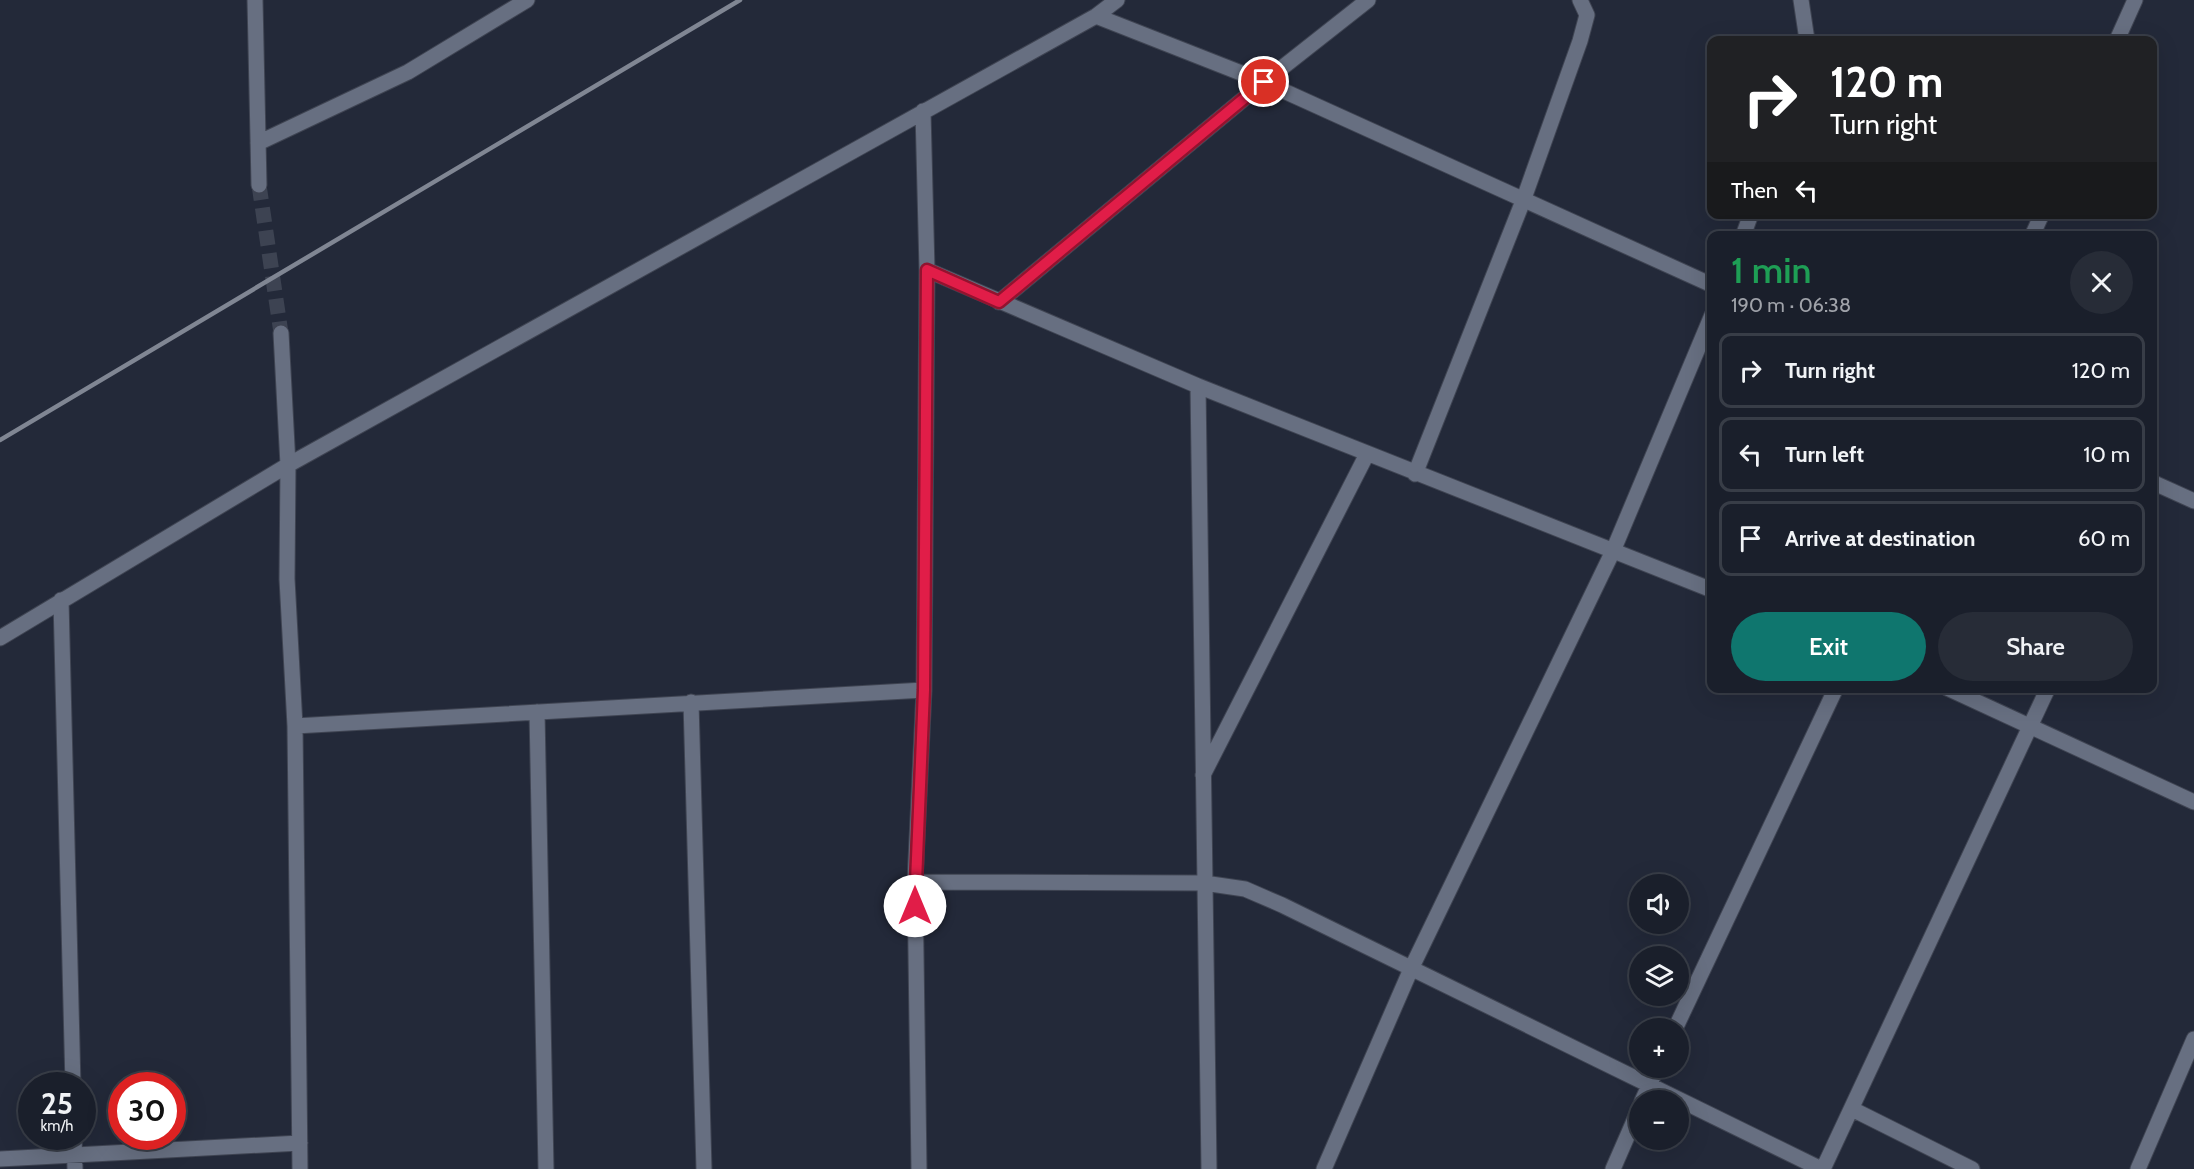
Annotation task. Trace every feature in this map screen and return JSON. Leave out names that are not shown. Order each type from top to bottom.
[{"type":"street","points":[[255,0],[259,185]]},
{"type":"street","points":[[258,143],[408,72],[527,0]]},
{"type":"street","points":[[0,638],[288,465],[1095,16],[1117,0]]},
{"type":"street","points":[[999,302],[1264,82],[1368,0]]},
{"type":"street","points":[[1415,474],[1523,201],[1580,41],[1587,15],[1580,0]]},
{"type":"street","points":[[1801,0],[1806,36]]},
{"type":"street","points":[[2119,36],[2135,0]]},
{"type":"street","points":[[1095,16],[1264,82],[1707,283]]},
{"type":"street","points":[[919,1169],[915,882],[924,690],[927,270],[923,111]]},
{"type":"street","points":[[927,270],[1198,386],[1707,588]]},
{"type":"street","points":[[1324,1169],[1411,969],[1613,551],[1707,327]]},
{"type":"street","points":[[281,333],[288,465],[287,579],[295,726],[300,1169]]},
{"type":"street","points":[[1198,386],[1209,1169]]},
{"type":"street","points":[[1202,776],[1367,454]]},
{"type":"street","points":[[2157,484],[2194,501]]},
{"type":"street","points":[[61,600],[73,1072]]},
{"type":"street","points":[[295,726],[924,690]]},
{"type":"street","points":[[1680,1018],[1834,693]]},
{"type":"street","points":[[1958,693],[2194,802]]},
{"type":"street","points":[[915,882],[1204,883],[1245,889],[1822,1169],[2046,693]]},
{"type":"street","points":[[691,702],[704,1169]]},
{"type":"street","points":[[537,712],[546,1169]]},
{"type":"street","points":[[2138,1169],[2194,1039]]},
{"type":"street","points":[[1647,1090],[1652,1078]]},
{"type":"street","points":[[1852,1109],[1972,1169]]},
{"type":"street","points":[[1613,1169],[1629,1132]]},
{"type":"street","points":[[0,1160],[75,1161],[300,1143]]},
{"type":"tunnel","points":[[259,185],[281,333]]},
{"type":"railway","points":[[0,440],[740,0]]},
{"type":"route","points":[[915,906],[924,690],[927,270],[999,302],[1264,82]]}]
